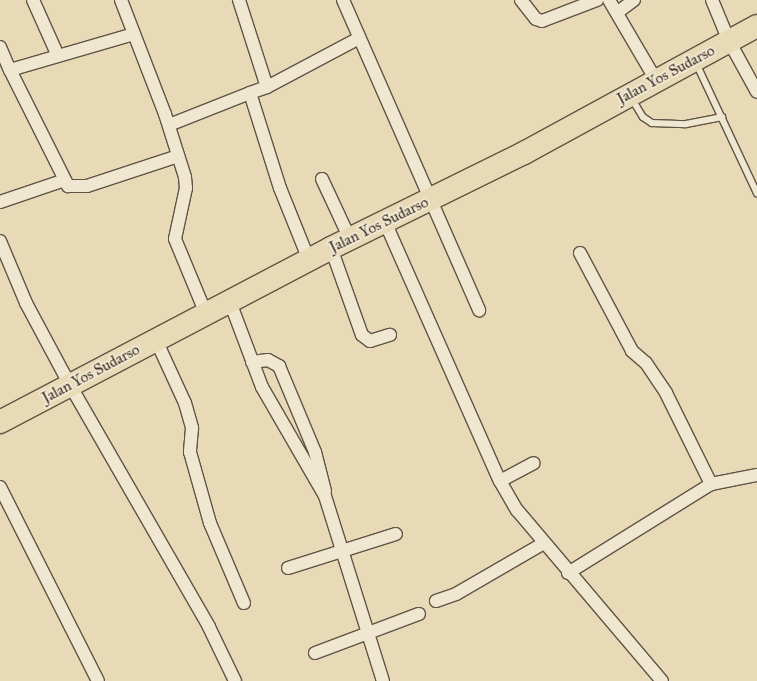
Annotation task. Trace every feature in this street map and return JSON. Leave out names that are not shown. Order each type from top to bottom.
[{"type":"highway","name":"Jalan Yos Sudarso","points":[[1,418],[70,385],[340,244],[429,200],[757,26]]},
{"type":"street","points":[[33,0],[58,56]]},
{"type":"street","points":[[121,0],[169,125],[178,156],[186,188],[175,239],[206,314]]},
{"type":"street","points":[[239,0],[267,87]]},
{"type":"street","points":[[343,0],[429,200],[479,310]]},
{"type":"street","points":[[521,0],[536,19],[542,21],[597,0]]},
{"type":"street","points":[[609,0],[618,12],[656,80]]},
{"type":"street","points":[[618,12],[634,0]]},
{"type":"street","points":[[712,0],[729,41],[757,92]]},
{"type":"street","points":[[10,70],[134,34]]},
{"type":"street","points":[[169,125],[267,87],[359,38]]},
{"type":"street","points":[[0,47],[62,181],[68,186],[87,186],[178,156]]},
{"type":"street","points":[[250,93],[280,188],[309,260]]},
{"type":"street","points":[[322,179],[340,244],[362,335],[370,341],[390,334]]},
{"type":"street","points":[[0,202],[62,181]]},
{"type":"street","points":[[385,222],[500,481],[517,510],[568,574],[662,681]]},
{"type":"street","points":[[0,241],[26,303],[70,385],[209,627],[235,681]]},
{"type":"street","points":[[580,253],[632,351],[646,363],[666,393],[711,484]]},
{"type":"street","points":[[230,302],[262,387],[325,496],[344,551],[367,636],[383,681]]},
{"type":"street","points":[[156,340],[185,403],[192,428],[190,452],[210,523],[244,603]]},
{"type":"street","points":[[252,362],[268,360],[279,366],[322,471],[325,496]]},
{"type":"street","points":[[500,481],[534,463]]},
{"type":"street","points":[[568,574],[711,484],[757,475]]},
{"type":"street","points":[[0,487],[98,681]]},
{"type":"street","points":[[288,568],[396,534]]},
{"type":"street","points":[[436,601],[456,594],[544,543]]},
{"type":"street","points":[[315,654],[367,636],[419,614]]},
{"type":"lane","points":[[694,60],[757,193]]},
{"type":"lane","points":[[628,95],[643,117],[652,123],[686,124],[722,117]]}]
